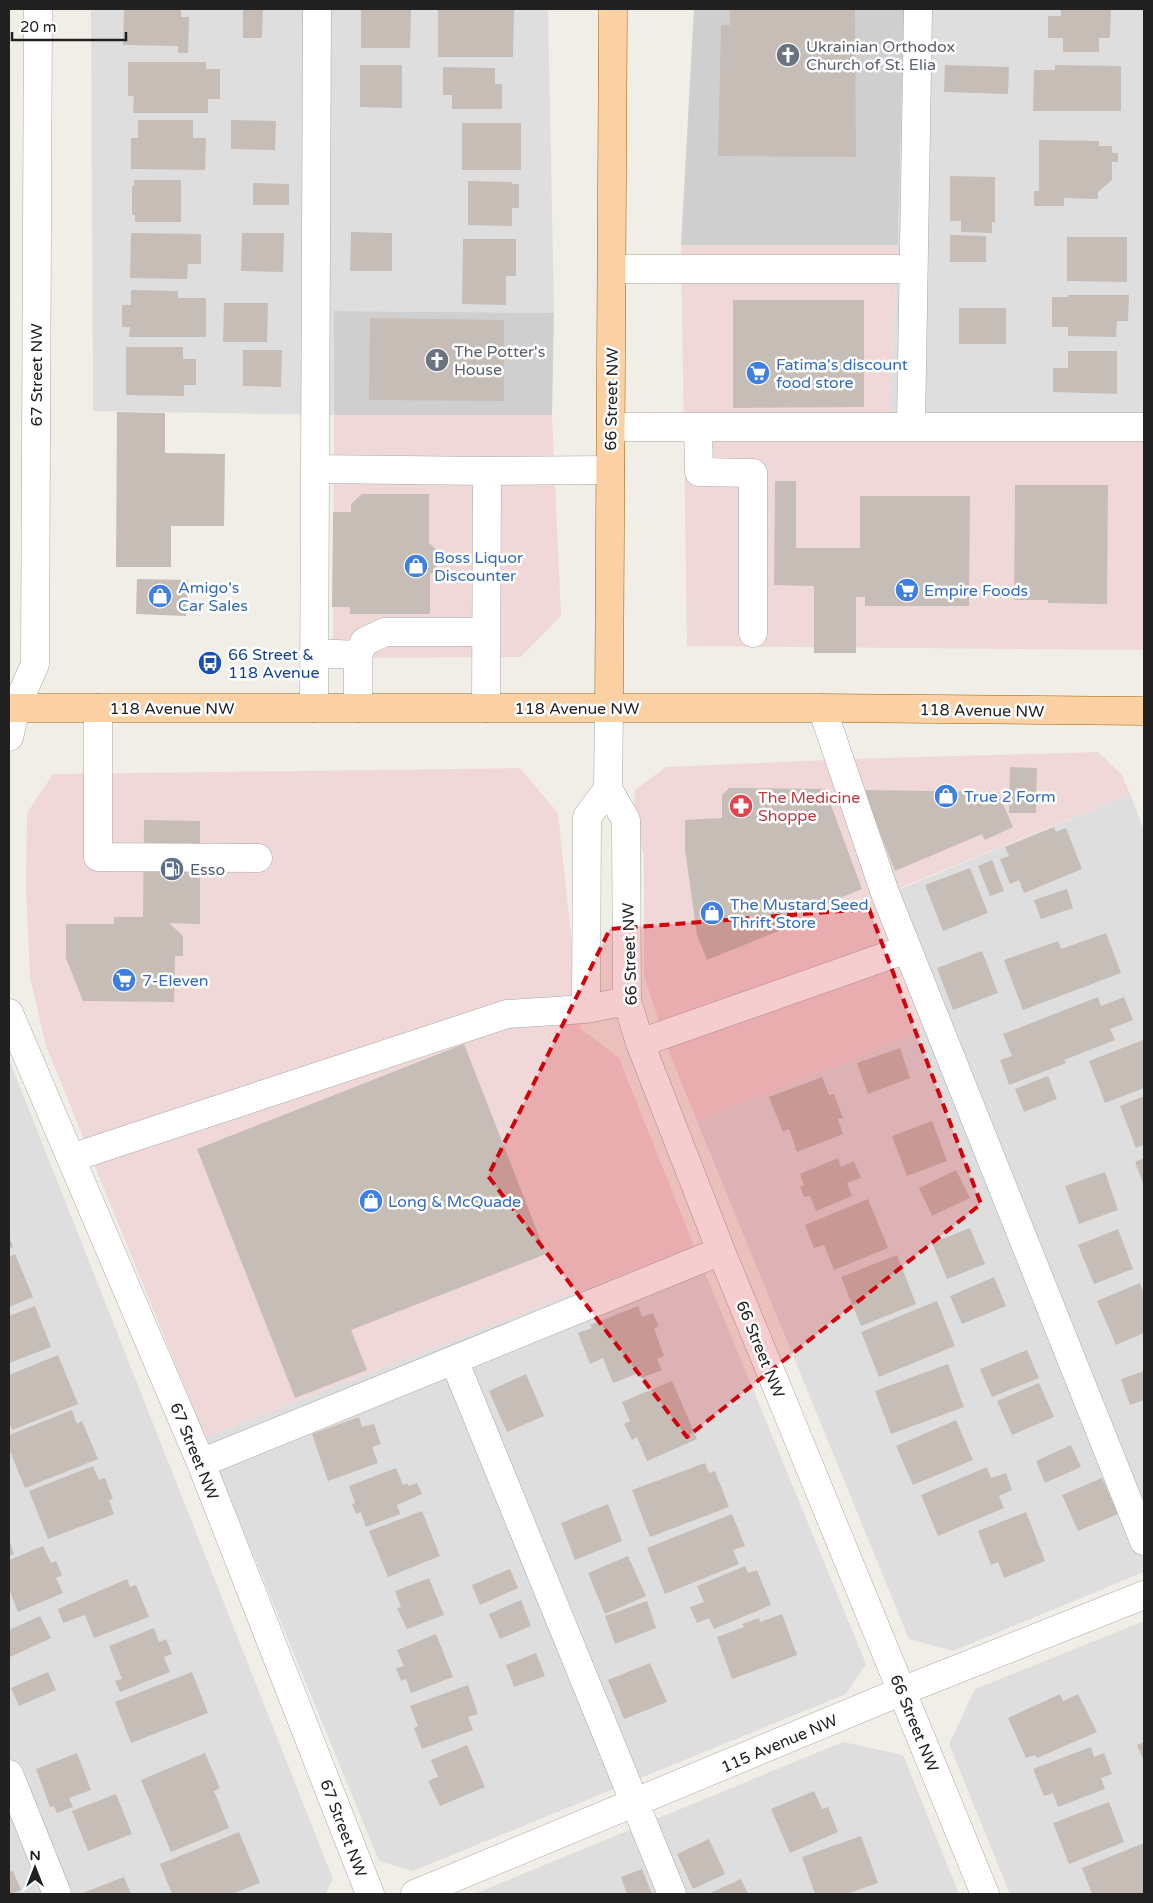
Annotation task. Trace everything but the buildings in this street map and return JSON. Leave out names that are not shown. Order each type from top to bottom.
[{"type":"main road","name":"66 Street NW","points":[[609,708],[613,9]]},
{"type":"main road","name":"118 Avenue NW","points":[[12,708],[822,708],[1144,712]]},
{"type":"street","name":"67 Street NW","points":[[9,737],[12,708],[35,664],[38,9]]},
{"type":"street","points":[[314,708],[312,653],[316,469],[317,9]]},
{"type":"street","points":[[911,427],[918,9]]},
{"type":"street","points":[[612,269],[913,269]]},
{"type":"street","points":[[611,427],[1144,427]]},
{"type":"street","points":[[698,427],[699,472],[753,473],[753,633]]},
{"type":"street","points":[[316,469],[487,472],[610,470]]},
{"type":"street","points":[[486,708],[487,472]]},
{"type":"street","points":[[358,708],[358,655],[364,642],[384,632],[485,632]]},
{"type":"street","points":[[312,653],[358,655]]},
{"type":"street","points":[[98,708],[98,857],[258,858]]},
{"type":"street","name":"66 Street NW","points":[[609,708],[608,790],[626,820],[627,1001],[640,1043],[721,1251],[985,1894]]},
{"type":"street","points":[[822,708],[885,893],[1144,1541]]},
{"type":"street","points":[[586,1009],[587,816],[608,790]]},
{"type":"street","points":[[640,1043],[907,949]]},
{"type":"street","points":[[71,1158],[508,1014],[586,1009],[627,1001]]},
{"type":"street","name":"67 Street NW","points":[[9,1012],[201,1463],[370,1894]]},
{"type":"street","points":[[201,1463],[721,1251]]},
{"type":"street","points":[[454,1360],[672,1894]]},
{"type":"street","name":"115 Avenue NW","points":[[415,1894],[902,1691],[1144,1594]]},
{"type":"street","points":[[9,1774],[57,1894]]},
{"type":"highlighted area","points":[[869,909],[981,1204],[687,1437],[488,1176],[610,929]]},
{"type":"shaded area","points":[[91,9],[548,9],[554,313],[335,311],[334,415],[93,411]]},
{"type":"shaded area","points":[[694,9],[904,9],[898,245],[681,245]]},
{"type":"shaded area","points":[[904,9],[1144,9],[1144,418],[889,416],[898,245]]},
{"type":"shaded area","points":[[681,245],[898,245],[889,416],[1144,418],[1144,650],[687,646]]},
{"type":"shaded area","points":[[334,311],[554,313],[552,415],[334,415]]},
{"type":"shaded area","points":[[334,415],[552,415],[561,616],[521,657],[333,658]]},
{"type":"shaded area","points":[[1098,752],[1122,775],[1130,794],[895,890],[846,759]]},
{"type":"shaded area","points":[[828,760],[923,1031],[697,1121],[671,1057],[644,976],[644,855],[633,827],[635,790],[666,767]]},
{"type":"shaded area","points":[[520,768],[558,813],[581,1029],[619,1058],[694,1246],[205,1437],[46,1046],[30,977],[26,888],[27,813],[53,774]]},
{"type":"shaded area","points":[[1130,794],[1144,830],[1144,1572],[953,1651],[909,1639],[697,1121],[923,1031],[876,899]]},
{"type":"shaded area","points":[[9,1059],[333,1879],[325,1894],[9,1894]]},
{"type":"shaded area","points":[[694,1246],[866,1664],[846,1694],[413,1871],[379,1861],[205,1437]]},
{"type":"shaded area","points":[[1144,1621],[1144,1894],[1010,1894],[949,1744],[975,1689]]},
{"type":"shaded area","points":[[843,1742],[903,1755],[959,1894],[474,1894]]},
{"type":"place","name":"Ukrainian Orthodox Church of St. Elia","points":[[788,55]]},
{"type":"place","name":"The Potter's House","points":[[437,360]]},
{"type":"place","name":"Fatima's discount food store","points":[[758,373]]},
{"type":"place","name":"Boss Liquor Discounter","points":[[416,566]]},
{"type":"place","name":"Empire Foods","points":[[907,590]]},
{"type":"place","name":"Amigo's Car Sales","points":[[160,596]]},
{"type":"place","name":"66 Street & 118 Avenue","points":[[210,663]]},
{"type":"place","name":"True 2 Form","points":[[946,796]]},
{"type":"place","name":"The Medicine Shoppe","points":[[741,806]]},
{"type":"place","name":"Esso","points":[[172,869]]},
{"type":"place","name":"The Mustard Seed Thrift Store","points":[[712,913]]},
{"type":"place","name":"7-Eleven","points":[[124,980]]},
{"type":"place","name":"Long & McQuade","points":[[371,1201]]}]
